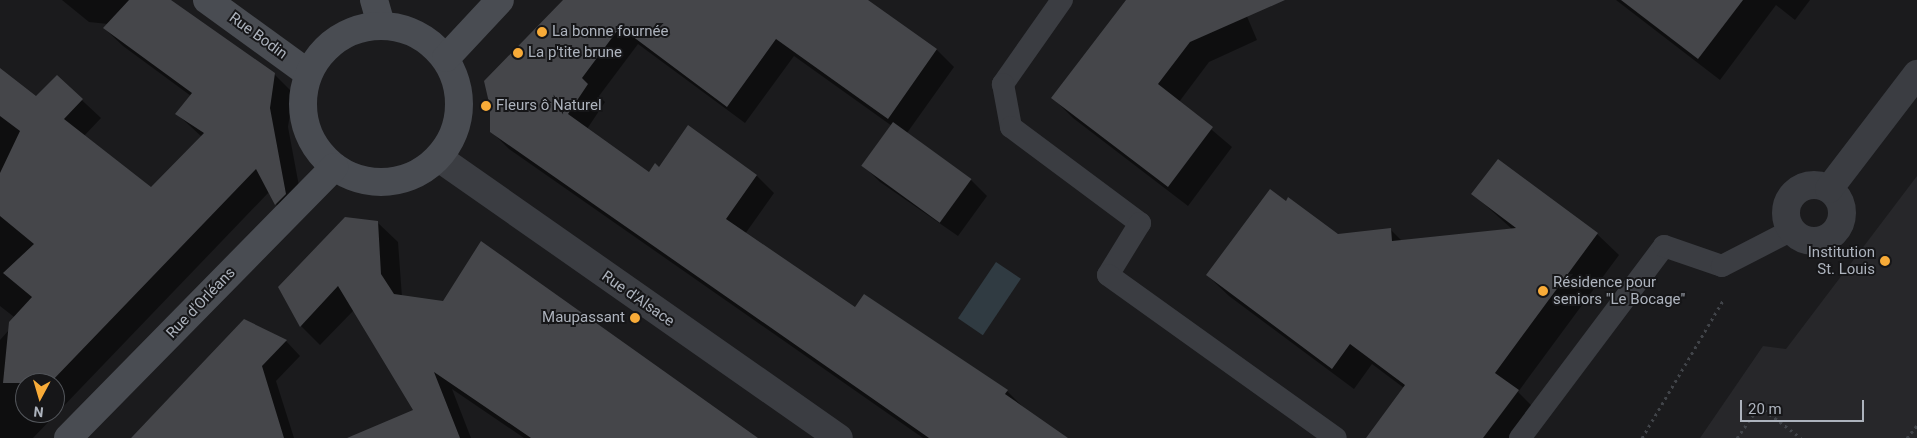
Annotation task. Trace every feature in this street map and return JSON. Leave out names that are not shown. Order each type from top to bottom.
[{"type":"street","name":"Rue Bodin","points":[[207,0],[308,73]]},
{"type":"street","points":[[446,58],[500,0]]},
{"type":"street","points":[[378,12],[428,40],[446,58],[458,82],[460,109],[454,135],[439,158],[421,172],[400,181],[377,182],[354,178],[334,167],[316,148],[305,124],[302,99],[308,73],[320,54],[337,38],[358,28],[378,12]]},
{"type":"street","points":[[1829,189],[1917,74]]},
{"type":"street","name":"Rue d'Alsace","points":[[439,158],[839,438]]},
{"type":"street","name":"Rue d'Orléans","points":[[68,438],[334,167]]},
{"type":"street","points":[[1810,186],[1829,189],[1840,203],[1842,211],[1838,229],[1832,235],[1815,241],[1806,240],[1792,230],[1786,212],[1794,194],[1810,186]]},
{"type":"lane","points":[[1062,0],[1003,84],[1011,127],[1140,223],[1108,275],[1336,438]]},
{"type":"lane","points":[[1520,438],[1664,246],[1722,266],[1792,230]]},
{"type":"path","points":[[1642,438],[1725,298]]},
{"type":"path","points":[[1737,438],[1759,406],[1801,438]]},
{"type":"path","points":[[1907,438],[1917,425]]},
{"type":"shaded area","name":"Institution St. Louis","points":[[1917,176],[1917,438],[1700,438],[1763,346],[1786,349]]},
{"type":"shaded area","points":[[996,262],[1021,279],[983,335],[958,318]]},
{"type":"building","points":[[129,0],[171,0],[275,73],[270,108],[286,194],[275,205],[256,169],[60,373],[15,373],[15,383],[3,383],[9,322],[32,297],[3,273],[34,244],[0,216],[0,173],[20,131],[0,116],[0,68],[36,96],[57,75],[83,99],[64,119],[151,187],[204,133],[175,114],[192,93],[103,28]]},
{"type":"building","points":[[563,0],[868,0],[937,49],[888,119],[776,39],[727,107],[620,27],[582,78],[588,84],[568,114],[649,172],[655,163],[659,167],[688,125],[757,175],[726,219],[855,307],[864,294],[1008,390],[1005,394],[1068,438],[929,438],[490,132],[490,107],[484,81]]},
{"type":"building","points":[[1126,0],[1285,0],[1190,42],[1158,84],[1213,127],[1168,187],[1051,98]]},
{"type":"building","points":[[1621,0],[1743,0],[1698,59]]},
{"type":"building","points":[[893,122],[971,179],[940,223],[861,166]]},
{"type":"building","points":[[1498,159],[1598,233],[1495,373],[1519,390],[1483,438],[1366,438],[1405,385],[1350,344],[1332,369],[1206,275],[1270,189],[1286,201],[1288,197],[1338,234],[1391,228],[1392,241],[1516,228],[1471,194]]},
{"type":"building","points":[[345,217],[378,221],[381,274],[394,294],[443,301],[481,241],[758,438],[531,438],[434,372],[460,438],[347,438],[413,410],[338,286],[300,327],[278,287]]},
{"type":"building","points":[[244,319],[287,340],[262,366],[284,438],[131,438]]},
{"type":"place","name":"La bonne fournée","points":[[542,32]]},
{"type":"place","name":"La p'tite brune","points":[[518,53]]},
{"type":"place","name":"Fleurs ô Naturel","points":[[486,106]]},
{"type":"place","name":"Institution St. Louis","points":[[1885,261]]},
{"type":"place","name":"Résidence pour seniors \"Le Bocage\"","points":[[1543,291]]},
{"type":"place","name":"Maupassant","points":[[635,318]]}]
